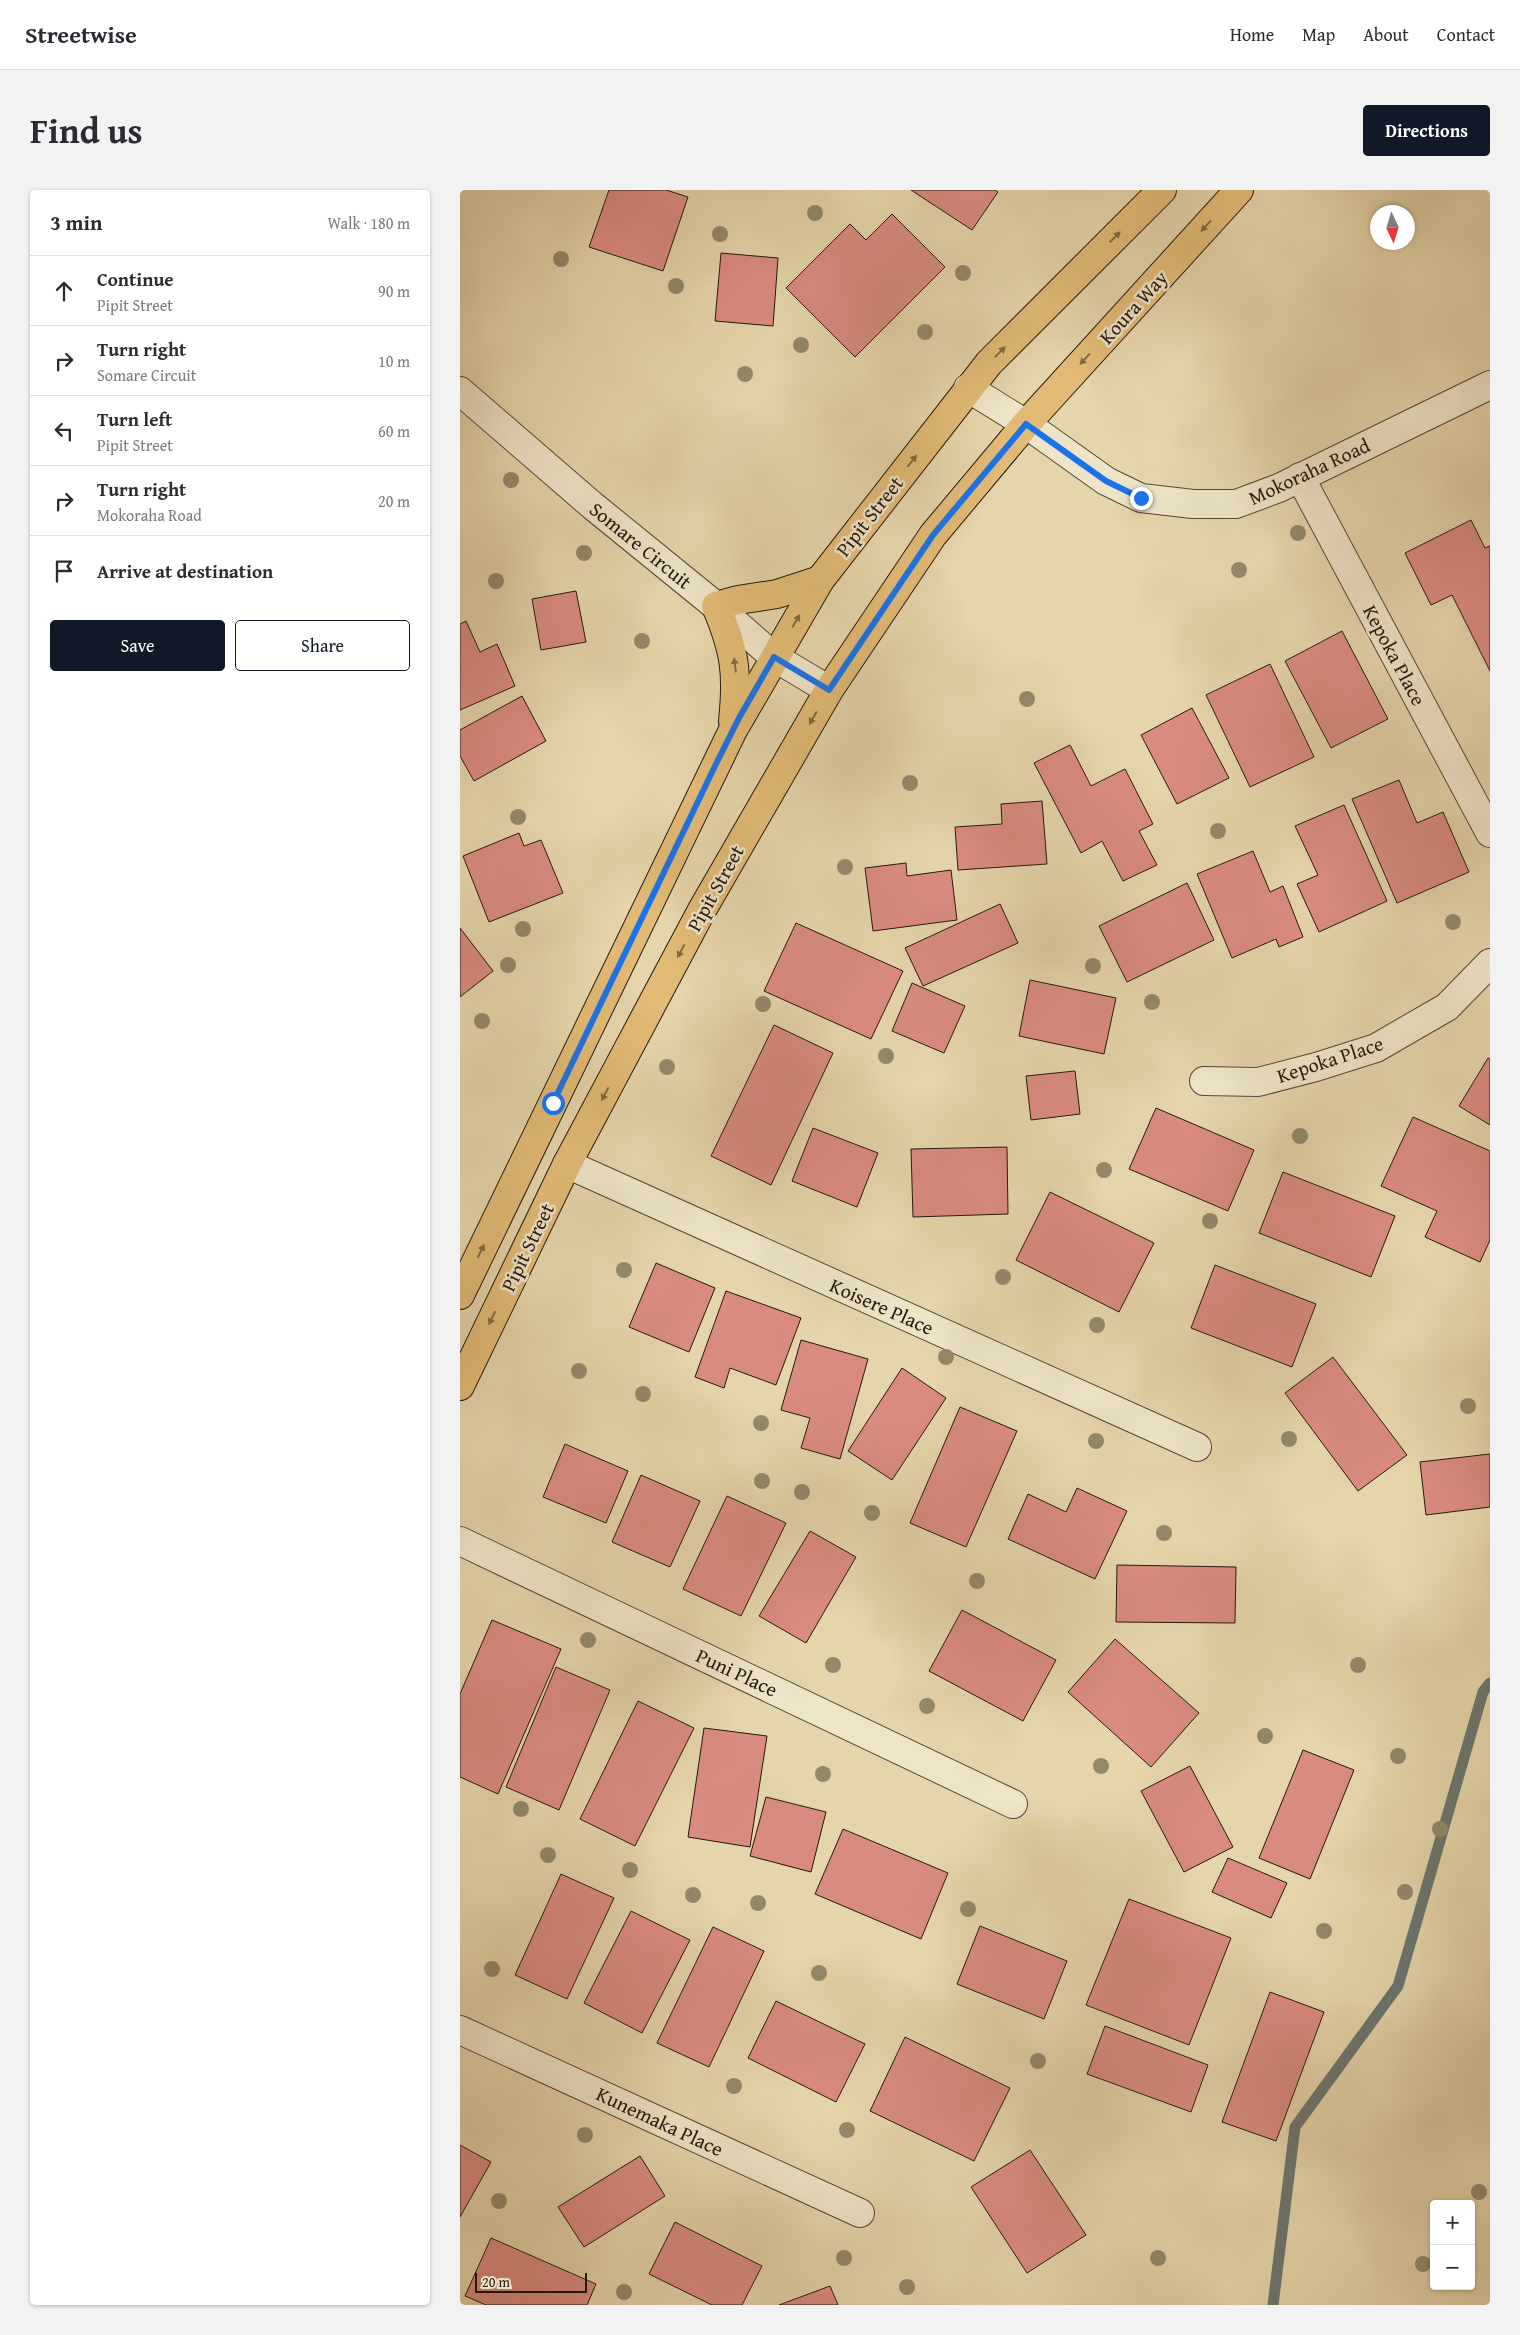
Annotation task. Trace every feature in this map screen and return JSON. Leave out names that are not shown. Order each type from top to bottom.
[{"type":"main road","points":[[968,388],[990,363],[1162,190]]},
{"type":"main road","name":"Koura Way","points":[[1026,424],[1239,190]]},
{"type":"main road","name":"Pipit Street","points":[[460,1295],[733,730],[820,580],[968,388]]},
{"type":"main road","name":"Pipit Street","points":[[460,1386],[567,1164],[702,910],[829,690],[933,535],[1026,424]]},
{"type":"main road","points":[[733,730],[737,685],[734,660],[729,638],[716,606],[738,600],[777,594],[820,580]]},
{"type":"street","name":"Mokoraha Road","points":[[968,388],[1026,424],[1106,481],[1141,498],[1193,504],[1236,504],[1279,488],[1490,385]]},
{"type":"street","name":"Somare Circuit","points":[[460,391],[593,506],[716,606],[774,657],[829,690]]},
{"type":"street","name":"Kepoka Place","points":[[1300,477],[1490,833]]},
{"type":"street","name":"Kepoka Place","points":[[1204,1081],[1258,1082],[1316,1067],[1376,1048],[1447,1007],[1490,963]]},
{"type":"street","name":"Koisere Place","points":[[567,1164],[1197,1447]]},
{"type":"street","name":"Puni Place","points":[[460,1541],[1013,1804]]},
{"type":"street","name":"Kunemaka Place","points":[[460,2030],[860,2213]]},
{"type":"building","points":[[609,190],[666,190],[688,197],[663,271],[589,247]]},
{"type":"building","points":[[911,190],[995,190],[998,192],[972,230]]},
{"type":"building","points":[[892,214],[945,267],[855,357],[786,288],[850,224],[866,240]]},
{"type":"building","points":[[721,253],[778,258],[773,326],[715,321]]},
{"type":"building","points":[[1471,520],[1485,548],[1490,546],[1490,671],[1452,595],[1431,605],[1405,553]]},
{"type":"building","points":[[576,591],[586,642],[541,650],[532,599]]},
{"type":"building","points":[[466,621],[480,652],[497,644],[515,686],[460,710],[460,624]]},
{"type":"building","points":[[1342,631],[1388,719],[1331,748],[1285,661]]},
{"type":"building","points":[[1270,664],[1314,757],[1250,787],[1206,695]]},
{"type":"building","points":[[522,696],[546,741],[474,781],[460,756],[460,730]]},
{"type":"building","points":[[1192,708],[1229,778],[1177,804],[1141,735]]},
{"type":"building","points":[[1070,745],[1091,786],[1125,769],[1153,824],[1139,831],[1157,865],[1123,881],[1102,841],[1081,853],[1034,763]]},
{"type":"building","points":[[1399,780],[1417,823],[1443,812],[1469,872],[1397,903],[1352,799]]},
{"type":"building","points":[[1042,801],[1047,864],[958,870],[955,827],[1002,824],[1001,804]]},
{"type":"building","points":[[1344,805],[1387,901],[1319,932],[1297,884],[1318,875],[1295,826]]},
{"type":"building","points":[[519,833],[524,846],[541,840],[563,893],[489,922],[463,856]]},
{"type":"building","points":[[1253,851],[1270,892],[1283,886],[1303,937],[1279,947],[1276,939],[1232,958],[1197,874]]},
{"type":"building","points":[[906,863],[907,876],[951,870],[957,920],[873,931],[865,868]]},
{"type":"building","points":[[1187,883],[1214,940],[1127,982],[1099,926]]},
{"type":"building","points":[[1000,904],[1018,943],[923,986],[905,948]]},
{"type":"building","points":[[796,923],[903,971],[871,1039],[764,991]]},
{"type":"building","points":[[460,928],[493,971],[460,997]]},
{"type":"building","points":[[1030,980],[1116,998],[1104,1054],[1019,1036]]},
{"type":"building","points":[[912,983],[965,1006],[944,1053],[892,1031]]},
{"type":"building","points":[[774,1025],[833,1053],[771,1185],[711,1156]]},
{"type":"building","points":[[1488,1058],[1490,1059],[1490,1125],[1459,1106]]},
{"type":"building","points":[[1075,1071],[1080,1114],[1031,1120],[1026,1076]]},
{"type":"building","points":[[1156,1108],[1254,1150],[1228,1211],[1129,1169]]},
{"type":"building","points":[[1413,1117],[1490,1151],[1490,1240],[1480,1262],[1425,1237],[1437,1211],[1381,1186]]},
{"type":"building","points":[[813,1128],[878,1153],[857,1207],[792,1181]]},
{"type":"building","points":[[1007,1147],[1008,1214],[913,1217],[911,1149]]},
{"type":"building","points":[[1283,1172],[1395,1216],[1371,1277],[1259,1233]]},
{"type":"building","points":[[1050,1192],[1154,1243],[1119,1312],[1016,1260]]},
{"type":"building","points":[[656,1263],[715,1288],[689,1352],[629,1327]]},
{"type":"building","points":[[1215,1265],[1316,1304],[1292,1367],[1191,1328]]},
{"type":"building","points":[[726,1291],[801,1318],[776,1385],[730,1368],[724,1388],[695,1377]]},
{"type":"building","points":[[801,1340],[868,1359],[840,1459],[801,1448],[810,1418],[781,1410]]},
{"type":"building","points":[[1333,1357],[1407,1455],[1358,1491],[1285,1393]]},
{"type":"building","points":[[902,1368],[946,1398],[892,1480],[848,1451]]},
{"type":"building","points":[[960,1407],[1017,1431],[966,1547],[910,1523]]},
{"type":"building","points":[[565,1444],[628,1471],[606,1523],[543,1497]]},
{"type":"building","points":[[1490,1454],[1490,1507],[1426,1515],[1420,1462]]},
{"type":"building","points":[[641,1475],[700,1501],[670,1567],[612,1542]]},
{"type":"building","points":[[1077,1488],[1127,1511],[1095,1579],[1008,1539],[1028,1494],[1066,1512]]},
{"type":"building","points":[[727,1496],[786,1523],[741,1616],[683,1589]]},
{"type":"building","points":[[810,1531],[856,1557],[806,1643],[759,1616]]},
{"type":"building","points":[[1117,1565],[1236,1567],[1235,1623],[1116,1622]]},
{"type":"building","points":[[962,1610],[1056,1660],[1023,1721],[929,1671]]},
{"type":"building","points":[[492,1620],[561,1649],[498,1794],[460,1777],[460,1694]]},
{"type":"building","points":[[1115,1639],[1199,1713],[1151,1767],[1068,1692]]},
{"type":"building","points":[[556,1667],[610,1690],[559,1810],[506,1787]]},
{"type":"building","points":[[638,1701],[694,1728],[635,1846],[580,1819]]},
{"type":"building","points":[[704,1728],[767,1736],[750,1847],[688,1837]]},
{"type":"building","points":[[1303,1750],[1354,1770],[1310,1879],[1259,1858]]},
{"type":"building","points":[[1190,1766],[1233,1847],[1184,1872],[1141,1791]]},
{"type":"building","points":[[766,1797],[826,1812],[811,1872],[750,1856]]},
{"type":"building","points":[[843,1829],[948,1873],[921,1939],[815,1894]]},
{"type":"building","points":[[1228,1858],[1287,1883],[1271,1918],[1212,1892]]},
{"type":"building","points":[[561,1874],[614,1898],[567,1999],[515,1975]]},
{"type":"building","points":[[1129,1899],[1231,1938],[1189,2045],[1086,2005]]},
{"type":"building","points":[[631,1911],[690,1940],[642,2033],[584,2003]]},
{"type":"building","points":[[980,1926],[1067,1961],[1044,2019],[957,1984]]},
{"type":"building","points":[[713,1927],[764,1951],[709,2067],[657,2043]]},
{"type":"building","points":[[1270,1992],[1324,2012],[1276,2141],[1222,2122]]},
{"type":"building","points":[[776,2001],[865,2044],[836,2102],[748,2058]]},
{"type":"building","points":[[1105,2026],[1208,2065],[1191,2112],[1087,2074]]},
{"type":"building","points":[[905,2037],[1010,2088],[974,2161],[870,2111]]},
{"type":"building","points":[[460,2145],[491,2162],[460,2217]]},
{"type":"building","points":[[1030,2150],[1086,2235],[1027,2273],[971,2187]]},
{"type":"building","points":[[640,2156],[665,2196],[584,2247],[558,2207]]},
{"type":"building","points":[[675,2222],[762,2266],[742,2305],[712,2305],[649,2274]]},
{"type":"building","points":[[491,2238],[596,2284],[587,2305],[486,2305],[465,2296]]},
{"type":"building","points":[[830,2286],[838,2305],[779,2305]]},
{"type":"waterway","points":[[1273,2305],[1295,2127],[1398,1986],[1483,1692],[1490,1683]]},
{"type":"route","points":[[553,1103],[716,764],[739,718],[774,657],[829,690],[933,535],[1026,424],[1106,481],[1141,498]]}]
